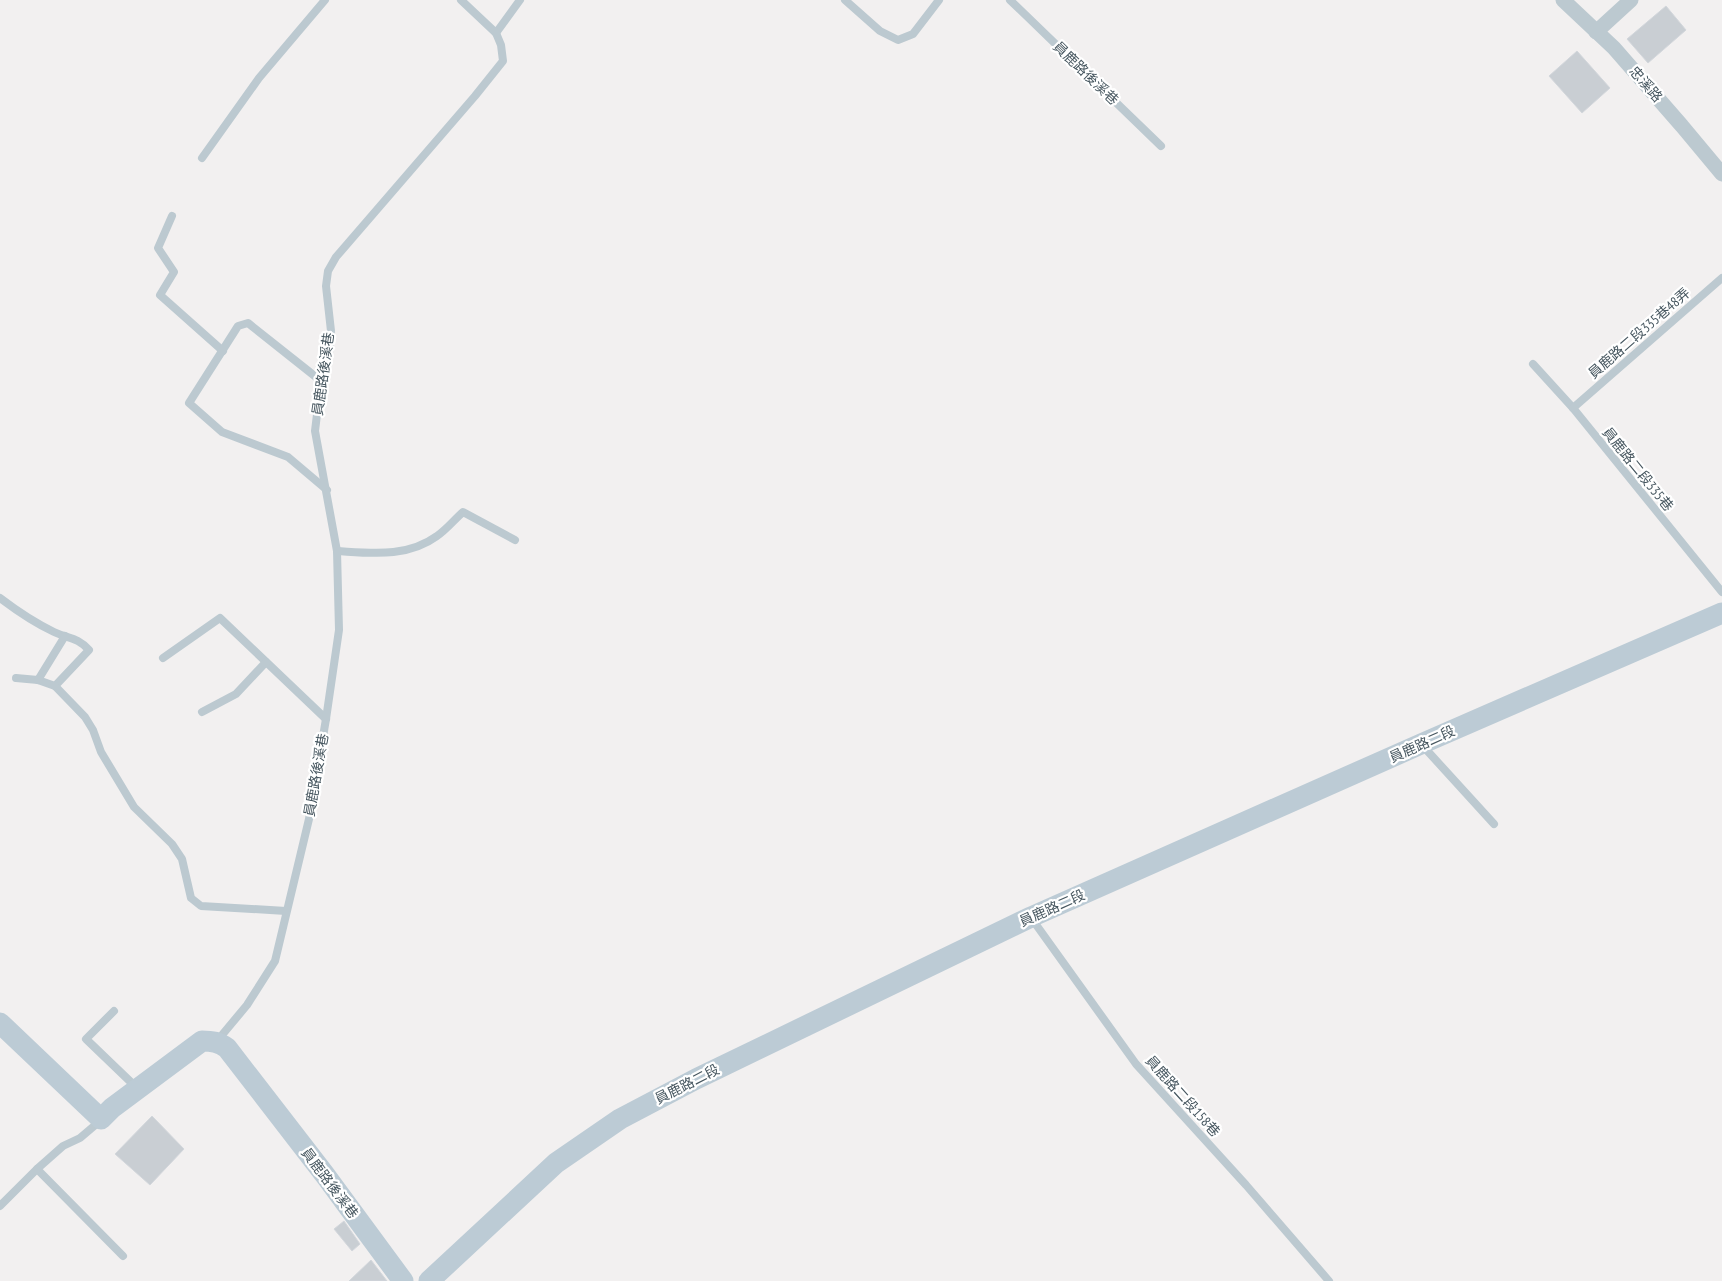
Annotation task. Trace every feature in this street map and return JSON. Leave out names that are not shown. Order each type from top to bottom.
[{"type":"main road","name":"員鹿路二段","points":[[429,1281],[556,1163],[620,1119],[696,1079],[1031,917],[1421,744],[1722,614]]},
{"type":"main road","points":[[0,1023],[101,1119],[112,1108],[139,1090],[202,1041],[216,1042]]},
{"type":"main road","name":"員鹿路後溪巷","points":[[216,1042],[227,1048],[326,1175],[403,1281]]},
{"type":"street","name":"忠溪路","points":[[1563,0],[1614,48],[1722,174]]},
{"type":"street","points":[[1596,32],[1631,0]]},
{"type":"lane","points":[[202,158],[259,78],[325,0]]},
{"type":"lane","points":[[461,0],[496,33],[520,0]]},
{"type":"lane","points":[[845,0],[880,31],[898,40],[913,34],[939,0]]},
{"type":"lane","name":"員鹿路後溪巷","points":[[1010,0],[1161,146]]},
{"type":"lane","name":"員鹿路後溪巷","points":[[216,1042],[247,1005],[274,961],[309,819],[339,630],[337,551],[315,431],[321,381],[331,331],[326,286],[328,271],[336,257],[502,62],[501,45],[496,33]]},
{"type":"lane","points":[[172,216],[158,248],[174,272],[160,295],[222,351]]},
{"type":"lane","name":"員鹿路二段335巷48弄","points":[[1573,408],[1722,278]]},
{"type":"lane","points":[[321,381],[248,323],[238,326],[189,403],[222,432],[288,457],[327,490]]},
{"type":"lane","name":"員鹿路二段335巷","points":[[1533,364],[1573,408],[1722,592]]},
{"type":"lane","points":[[337,551],[387,553],[410,549],[436,537],[463,512],[515,540]]},
{"type":"lane","points":[[0,598],[21,614],[65,636],[82,642],[89,650],[55,686]]},
{"type":"lane","points":[[162,658],[220,618],[326,719]]},
{"type":"lane","points":[[38,680],[65,636]]},
{"type":"lane","points":[[202,712],[236,694],[266,662]]},
{"type":"lane","points":[[16,678],[38,680],[55,686],[85,717],[101,752],[134,807],[172,844],[182,860],[191,898],[201,906],[286,911]]},
{"type":"lane","points":[[1421,744],[1494,824]]},
{"type":"lane","name":"員鹿路二段158巷","points":[[1031,917],[1136,1064],[1246,1185],[1329,1281]]},
{"type":"lane","points":[[114,1010],[86,1039],[139,1090]]},
{"type":"lane","points":[[0,1206],[37,1169],[64,1146],[80,1138],[101,1119]]},
{"type":"lane","points":[[37,1169],[123,1256]]},
{"type":"building","points":[[1666,6],[1686,30],[1648,63],[1627,39]]},
{"type":"building","points":[[1577,51],[1610,88],[1582,113],[1549,76]]},
{"type":"building","points":[[152,1116],[184,1149],[150,1185],[115,1154]]},
{"type":"building","points":[[344,1221],[360,1244],[352,1251],[334,1229]]},
{"type":"building","points":[[371,1260],[387,1281],[349,1281]]}]
